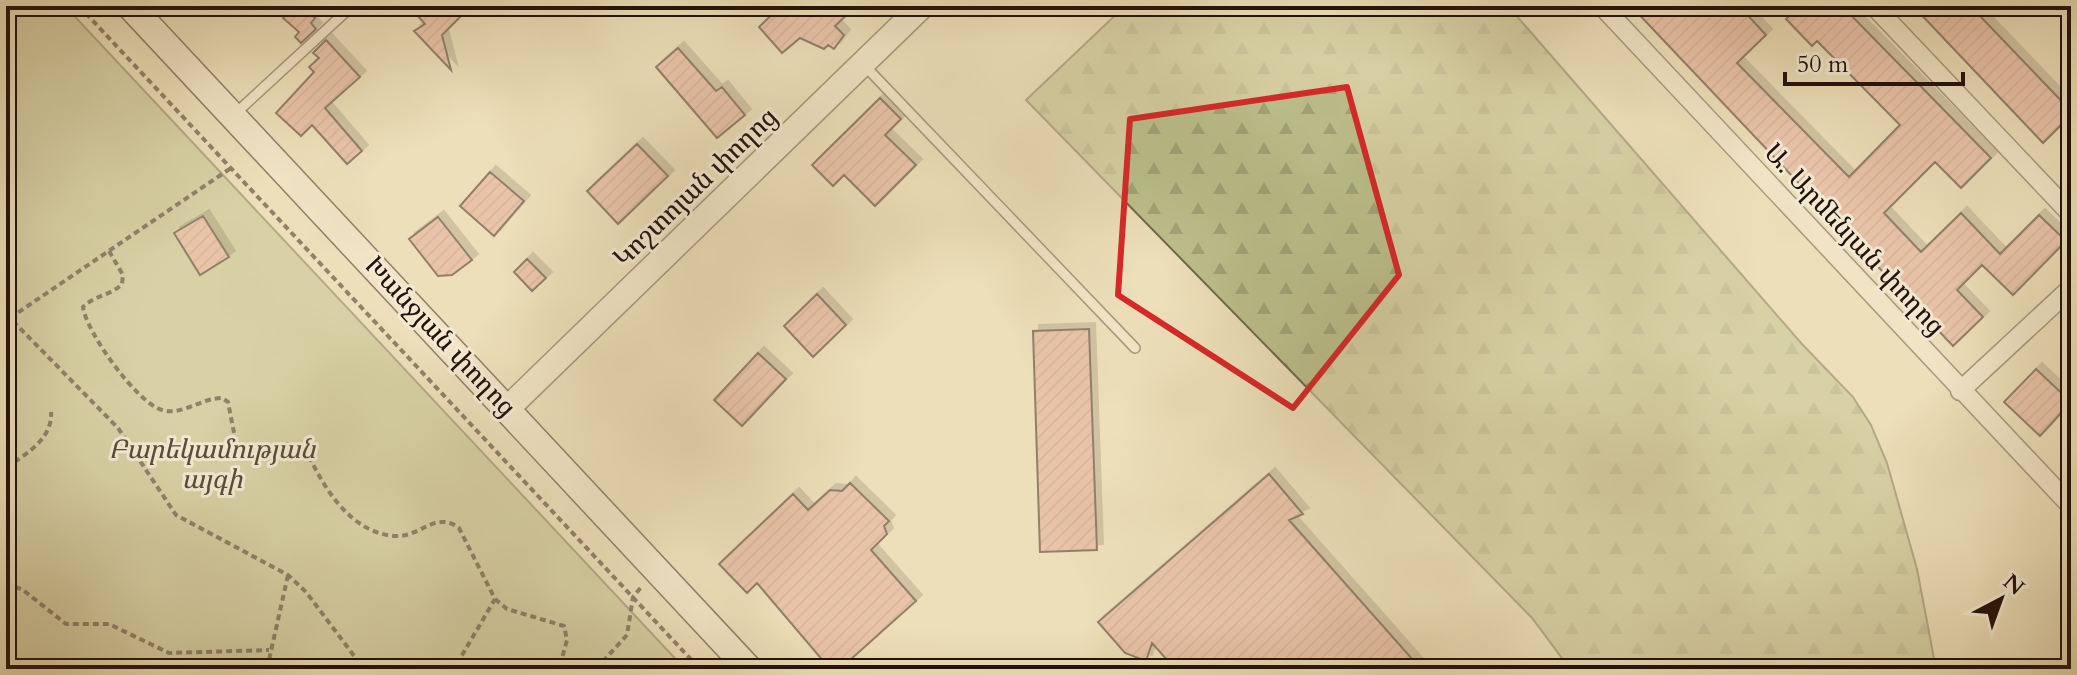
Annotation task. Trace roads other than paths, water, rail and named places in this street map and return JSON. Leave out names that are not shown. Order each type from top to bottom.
[{"type":"main road","name":"Խանջյան փողոց","points":[[130,6],[749,669]]},
{"type":"street","name":"Կոշտոյան փողոց","points":[[508,408],[922,6]]},
{"type":"street","name":"Ա. Արմենյան փողոց","points":[[1602,6],[2071,506]]},
{"type":"street","points":[[1874,6],[2071,214]]},
{"type":"street","points":[[1960,391],[2071,288]]},
{"type":"lane","points":[[233,115],[352,6]]},
{"type":"lane","points":[[862,63],[1135,348]]},
{"type":"park label","name":"Բարեկամության այգի","points":[[212,464]]}]
